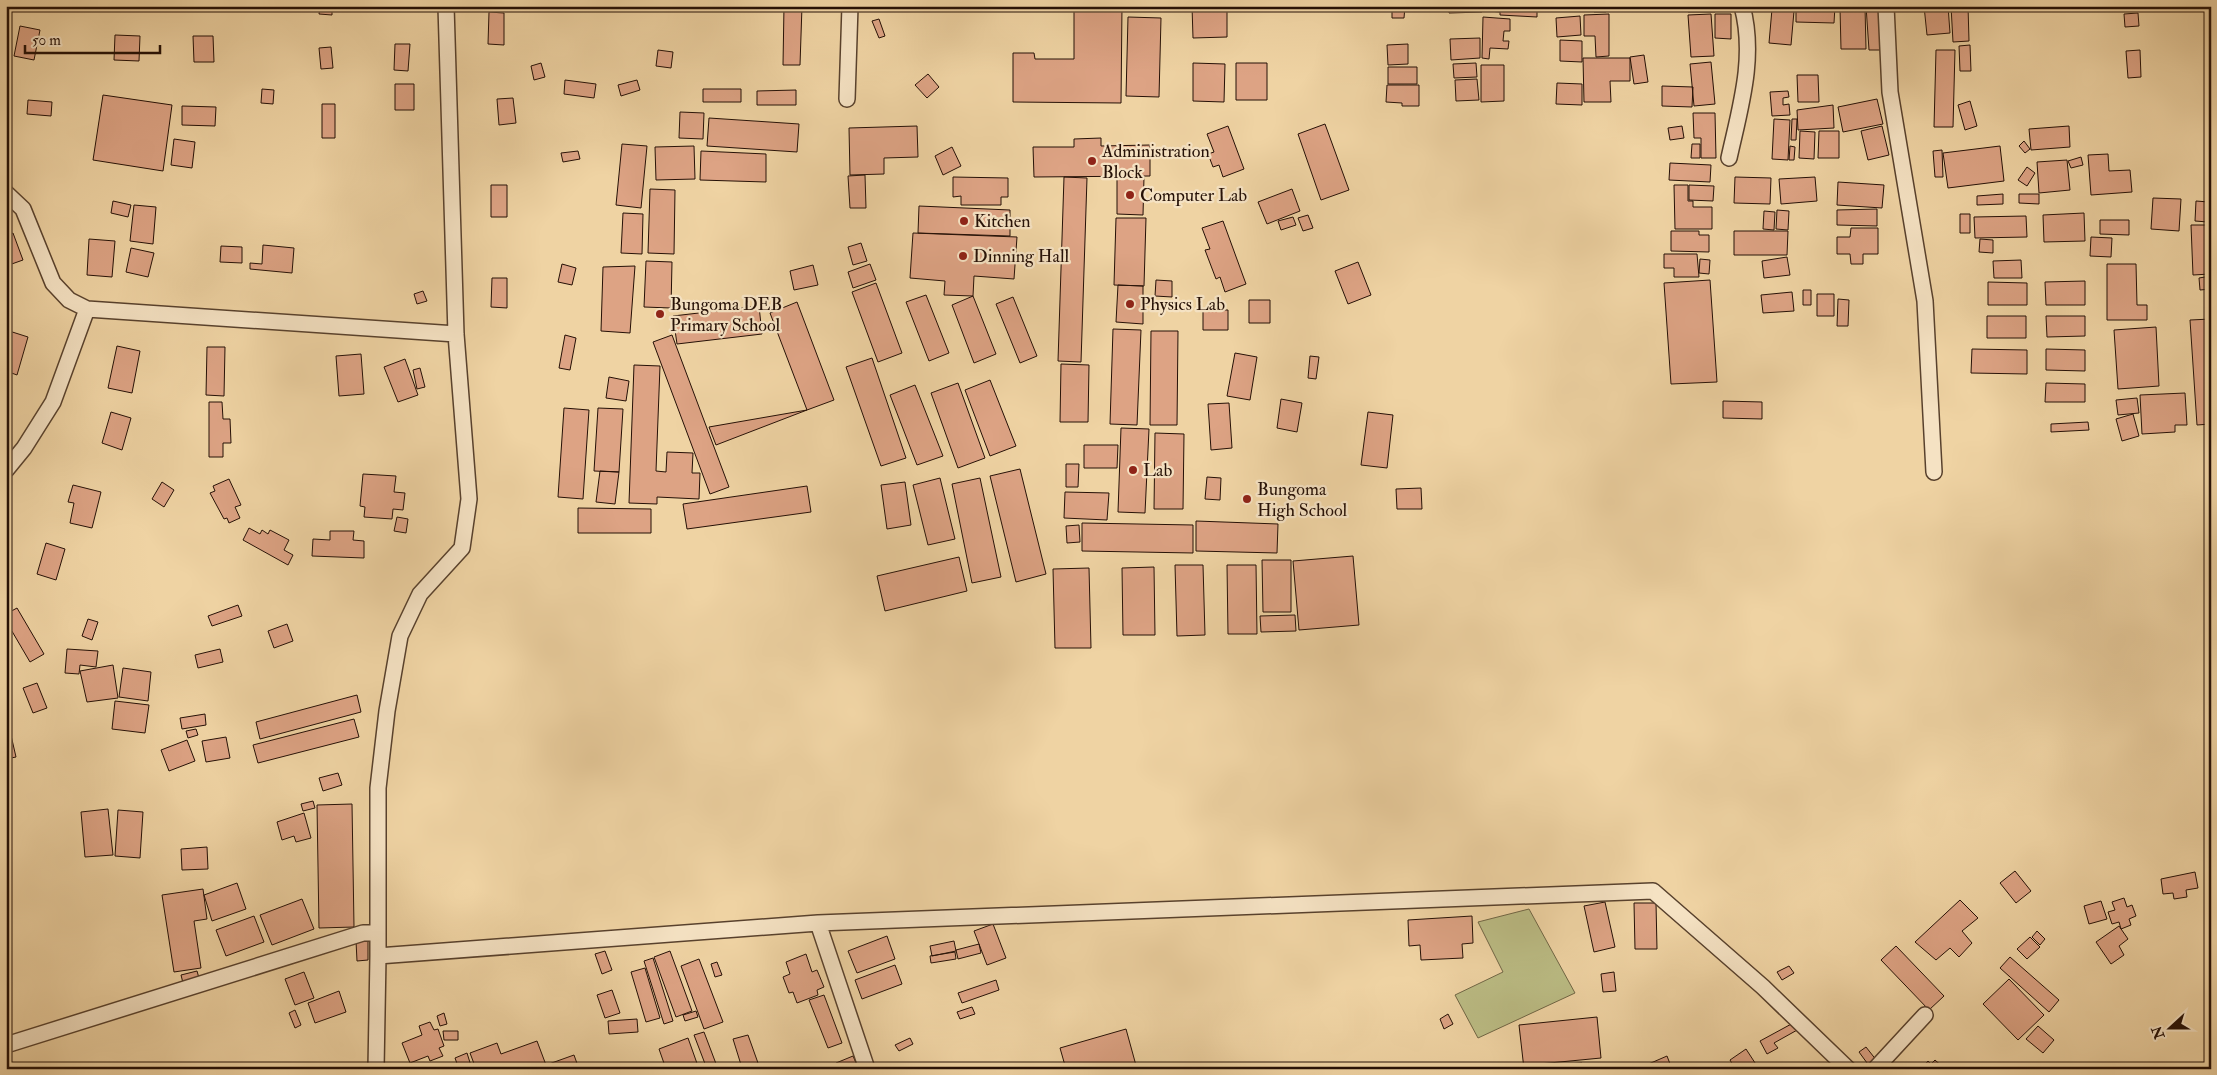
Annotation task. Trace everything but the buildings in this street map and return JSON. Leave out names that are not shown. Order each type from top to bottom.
[{"type":"street","points":[[376,1069],[378,788],[387,711],[400,636],[420,594],[462,548],[469,499],[456,334],[446,6]]},
{"type":"street","points":[[847,99],[850,6]]},
{"type":"street","points":[[1729,158],[1749,58],[1746,20],[1742,6]]},
{"type":"street","points":[[1886,6],[1890,92],[1925,301],[1934,472]]},
{"type":"street","points":[[6,193],[23,209],[53,283],[69,300],[87,309],[456,334]]},
{"type":"street","points":[[6,470],[24,448],[53,402],[87,309]]},
{"type":"street","points":[[378,956],[818,923],[1653,891],[1763,987],[1848,1069]]},
{"type":"street","points":[[818,923],[867,1069]]},
{"type":"street","points":[[6,1045],[363,933],[378,933]]},
{"type":"street","points":[[1875,1069],[1925,1015]]},
{"type":"green space","points":[[1529,909],[1575,993],[1478,1038],[1455,995],[1503,972],[1478,922]]},
{"type":"place","name":"Administration Block","points":[[1092,161]]},
{"type":"place","name":"Computer Lab","points":[[1130,195]]},
{"type":"place","name":"Kitchen","points":[[964,221]]},
{"type":"place","name":"Dinning Hall","points":[[963,256]]},
{"type":"place","name":"Physics Lab","points":[[1130,304]]},
{"type":"place","name":"Bungoma DEB Primary School","points":[[660,314]]},
{"type":"place","name":"Lab","points":[[1133,470]]},
{"type":"place","name":"Bungoma High School","points":[[1247,499]]}]
